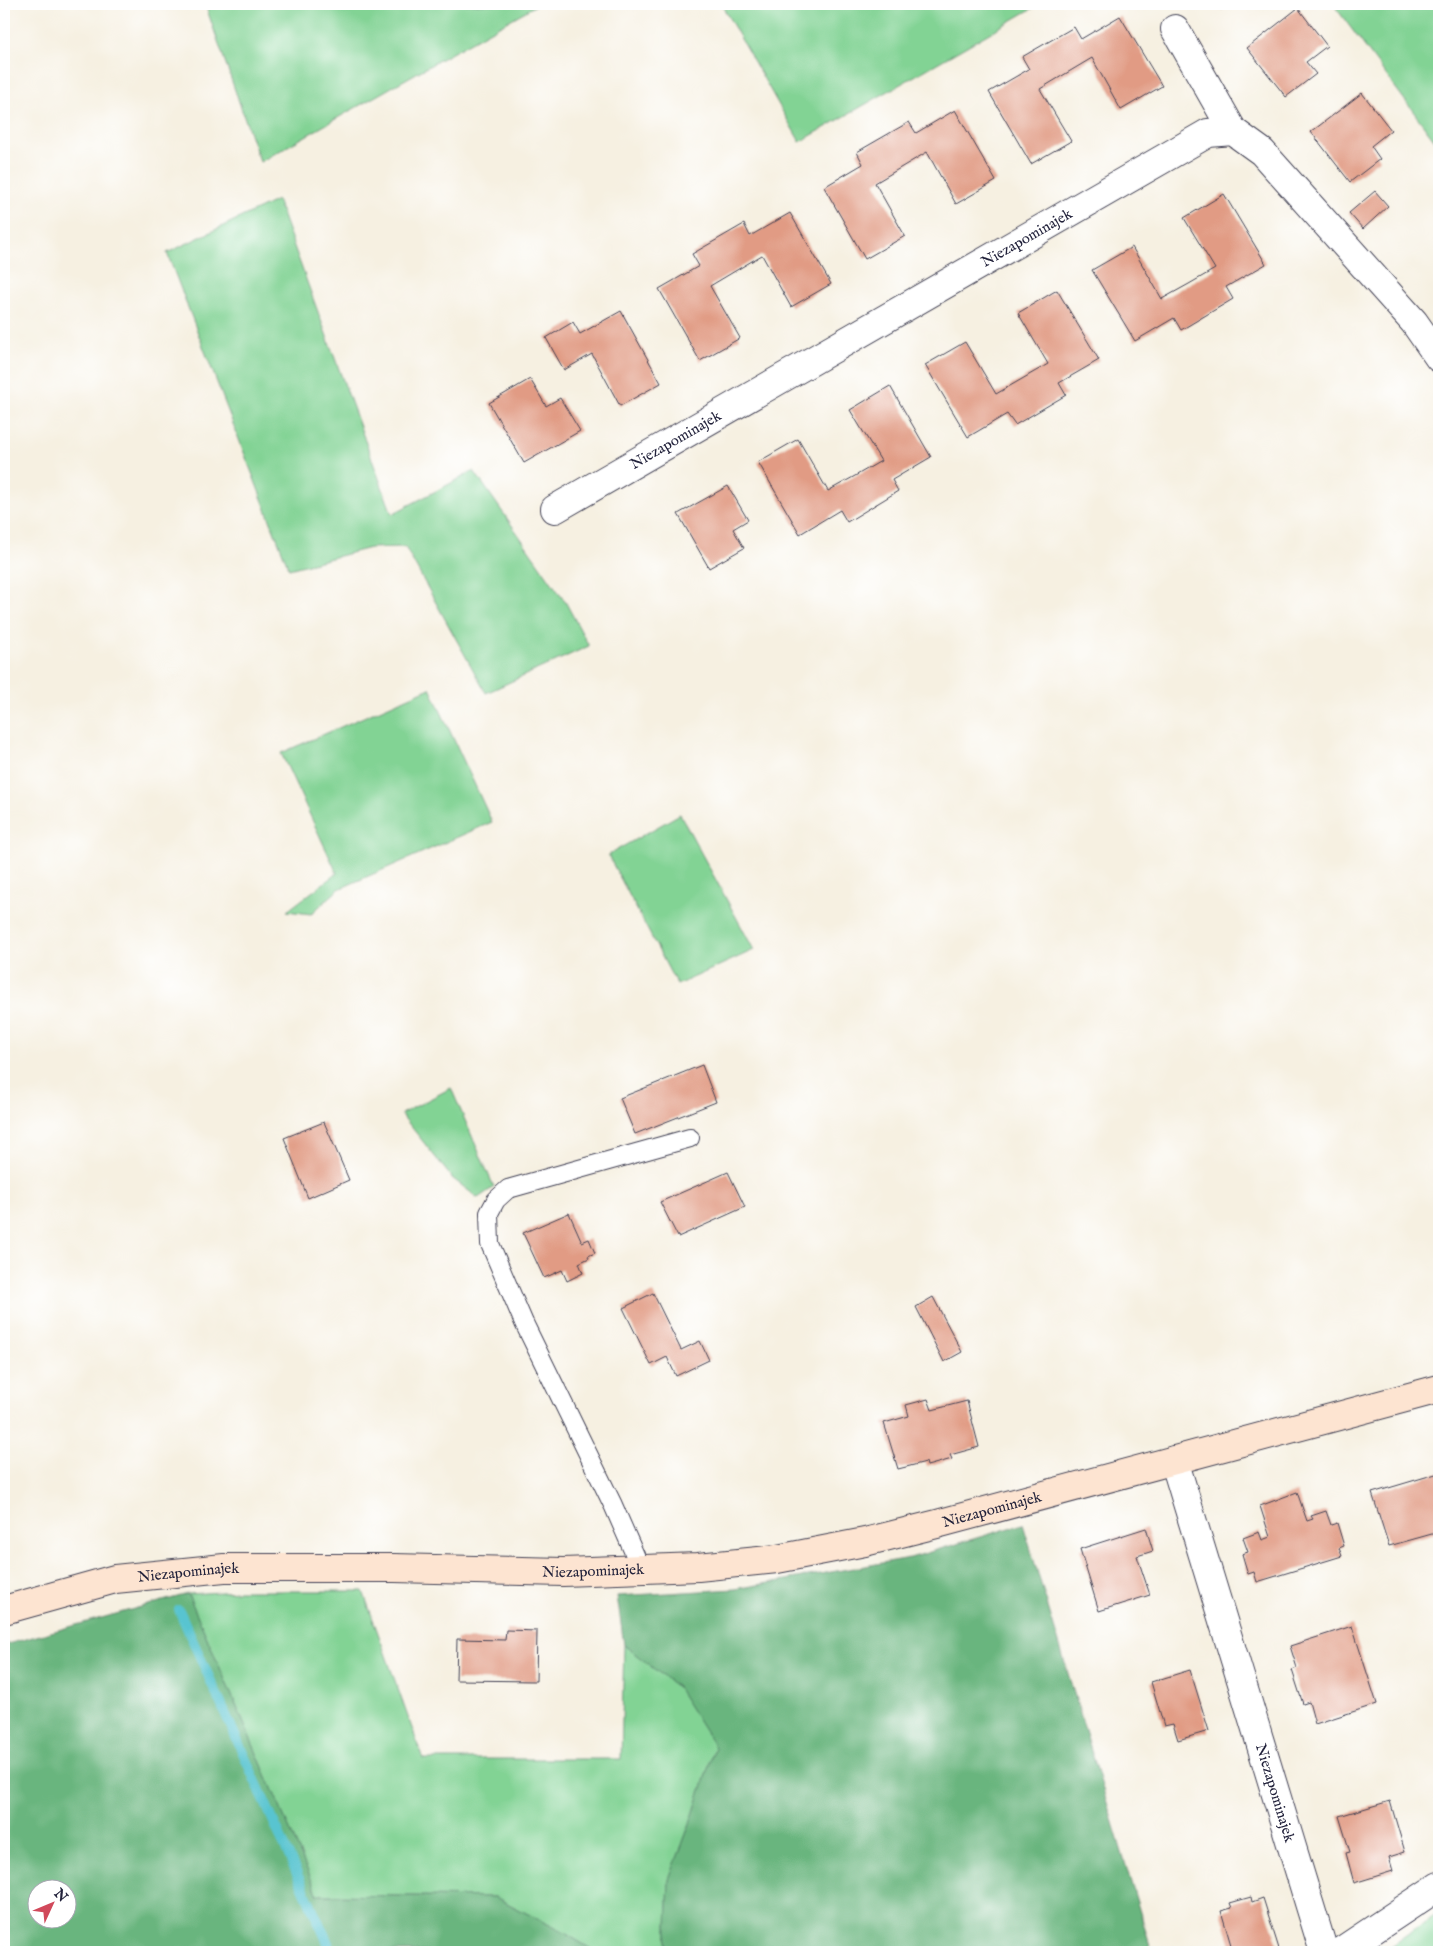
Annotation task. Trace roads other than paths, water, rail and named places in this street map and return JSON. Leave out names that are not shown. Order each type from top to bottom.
[{"type":"street","points":[[1175,29],[1234,132],[1262,152],[1414,322],[1439,358]]},
{"type":"street","name":"Niezapominajek","points":[[555,510],[1208,132],[1234,132]]},
{"type":"street","name":"Niezapominajek","points":[[4,1610],[115,1579],[224,1568],[394,1568],[563,1572],[642,1570],[777,1559],[856,1544],[937,1524],[1439,1389]]},
{"type":"street","name":"Niezapominajek","points":[[1174,1460],[1324,1952]]},
{"type":"street","points":[[1340,1952],[1439,1886]]},
{"type":"lane","points":[[642,1570],[613,1506],[524,1324],[490,1244],[489,1213],[496,1200],[508,1189],[690,1138]]},
{"type":"waterway","points":[[179,1610],[332,1952]]}]
